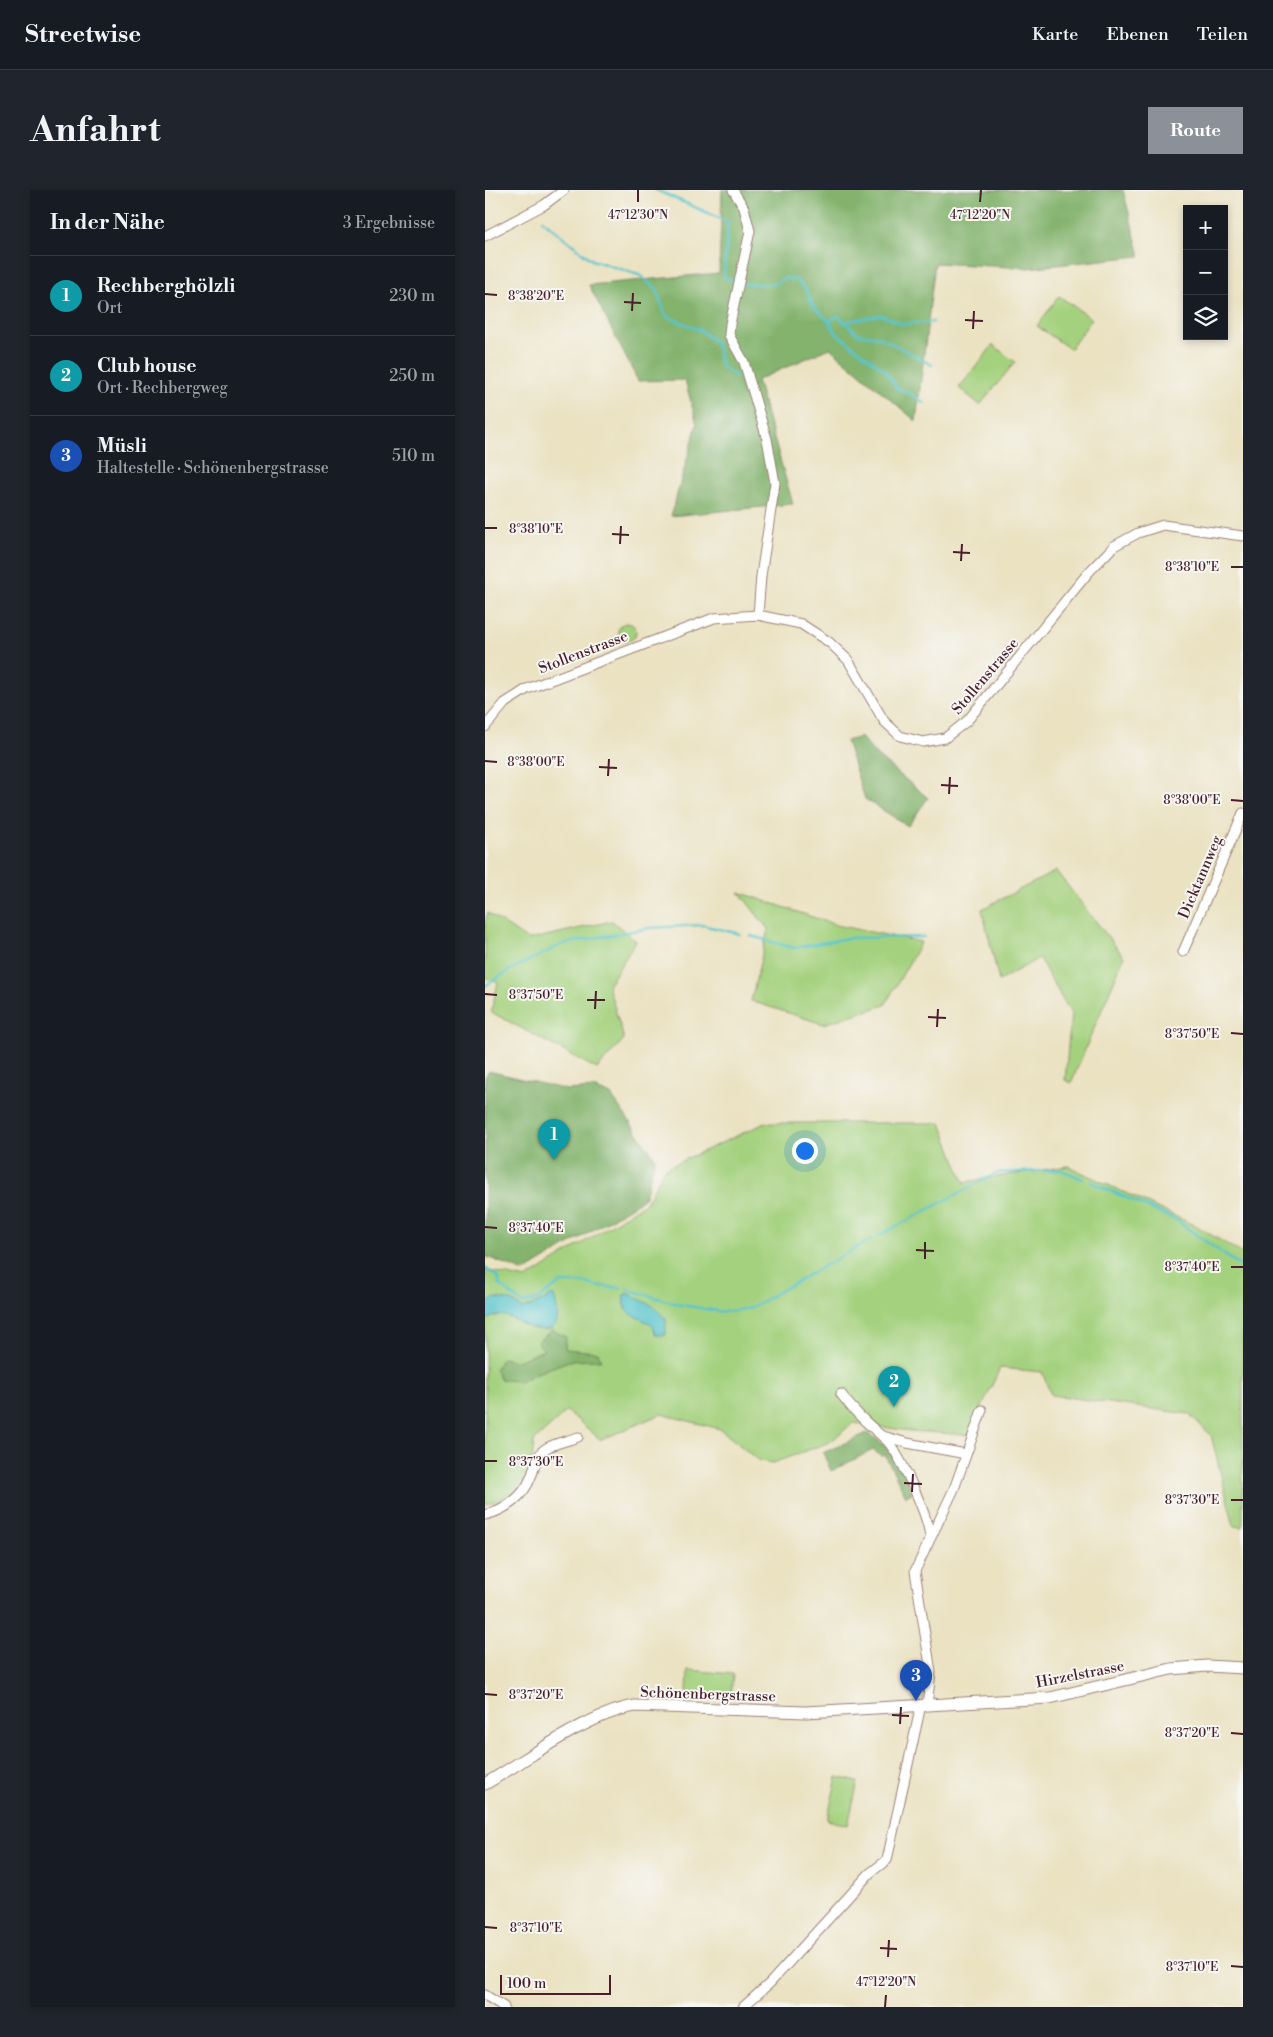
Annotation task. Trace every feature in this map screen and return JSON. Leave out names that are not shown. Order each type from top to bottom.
[{"type":"street","points":[[485,236],[544,205],[565,190]]},
{"type":"street","points":[[733,190],[746,213],[750,230],[729,335],[749,377],[767,440],[775,483],[762,569],[758,615]]},
{"type":"street","name":"Stollenstrasse","points":[[485,727],[505,704],[527,689],[714,618],[758,615],[801,624],[829,642],[848,660],[885,721],[900,736],[923,742],[945,738],[967,721],[1088,573],[1115,546],[1138,533],[1163,524],[1243,536]]},
{"type":"street","name":"Dicktannweg","points":[[1183,952],[1243,813]]},
{"type":"street","points":[[841,1394],[855,1413],[883,1436],[896,1451],[926,1517],[930,1538]]},
{"type":"street","points":[[743,2007],[770,1983],[835,1909],[870,1873],[887,1860],[931,1672],[915,1571],[954,1489],[982,1410]]},
{"type":"street","points":[[883,1436],[907,1443],[966,1454]]},
{"type":"street","points":[[485,1515],[496,1513],[518,1499],[531,1479],[537,1460],[544,1450],[578,1437]]},
{"type":"street","name":"Hirzelstrasse","points":[[924,1705],[1050,1698],[1157,1672],[1188,1667],[1222,1666],[1243,1668]]},
{"type":"street","name":"Schönenbergstrasse","points":[[485,1784],[594,1719],[625,1708],[657,1705],[806,1712],[924,1705]]},
{"type":"street","points":[[485,1996],[503,2007]]},
{"type":"green space","points":[[722,190],[1123,190],[1140,256],[1028,268],[935,263],[916,421],[830,348],[757,380],[793,504],[671,516],[697,424],[685,380],[638,381],[589,285],[719,273]]},
{"type":"green space","points":[[1059,296],[1092,319],[1070,349],[1037,326]]},
{"type":"green space","points":[[993,345],[1015,362],[980,405],[959,388]]},
{"type":"green space","points":[[627,623],[633,626],[636,632],[633,638],[627,641],[621,638],[618,632],[621,626]]},
{"type":"green space","points":[[861,737],[876,755],[928,798],[908,826],[865,799],[846,741]]},
{"type":"green space","points":[[1056,871],[1124,957],[1071,1083],[1065,1080],[1071,1014],[1039,958],[999,981],[982,909]]},
{"type":"green space","points":[[739,892],[836,925],[921,942],[885,1005],[823,1024],[751,1001],[768,929]]},
{"type":"green space","points":[[488,913],[528,940],[612,921],[636,941],[608,986],[624,1039],[597,1069],[491,1012],[498,983],[485,977],[485,920]]},
{"type":"green space","points":[[489,1071],[567,1090],[594,1088],[611,1095],[655,1158],[645,1196],[634,1205],[524,1272],[485,1256],[485,1077]]},
{"type":"green space","points":[[765,1123],[941,1123],[964,1182],[1068,1166],[1200,1228],[1243,1254],[1243,1527],[1234,1526],[1211,1435],[1189,1414],[1051,1395],[1042,1372],[1000,1368],[969,1435],[910,1431],[853,1423],[830,1442],[773,1463],[759,1461],[720,1429],[661,1414],[601,1440],[567,1411],[534,1441],[530,1475],[505,1498],[485,1504],[485,1270],[526,1279],[647,1202],[664,1169]]},
{"type":"green space","points":[[552,1330],[566,1337],[565,1349],[598,1352],[601,1360],[569,1361],[534,1374],[521,1382],[500,1379],[495,1369],[503,1358],[517,1361],[544,1350],[537,1342]]},
{"type":"green space","points":[[867,1433],[877,1439],[891,1452],[900,1466],[912,1493],[906,1496],[885,1455],[881,1456],[873,1450],[831,1471],[823,1453]]},
{"type":"green space","points":[[688,1670],[733,1674],[731,1696],[687,1693]]},
{"type":"green space","points":[[837,1777],[858,1782],[848,1825],[827,1820]]},
{"type":"water","points":[[628,1293],[653,1306],[666,1319],[666,1335],[656,1335],[652,1324],[628,1311],[625,1307],[624,1295]]},
{"type":"water","points":[[551,1295],[554,1296],[558,1315],[555,1325],[551,1328],[545,1330],[536,1329],[506,1316],[493,1317],[485,1321],[485,1306],[494,1298],[510,1300],[523,1309],[545,1300]]},
{"type":"waterway","points":[[656,190],[728,222],[724,277],[732,280]]},
{"type":"waterway","points":[[542,220],[592,260],[639,275],[656,288],[666,316],[700,330],[716,343],[721,366],[737,377]]},
{"type":"waterway","points":[[745,284],[775,284],[785,278],[797,280],[806,290],[813,306],[829,321],[838,316],[858,334],[880,337],[932,365]]},
{"type":"waterway","points":[[845,322],[881,315],[903,324],[933,322]]},
{"type":"waterway","points":[[829,321],[836,333],[886,371],[897,388],[924,403]]},
{"type":"waterway","points":[[485,986],[510,970],[563,944],[649,928],[702,925],[740,934]]},
{"type":"waterway","points":[[751,936],[794,948],[848,938],[924,937]]},
{"type":"waterway","points":[[878,1236],[997,1173],[1061,1170],[1083,1179]]},
{"type":"waterway","points":[[1091,1182],[1176,1220],[1243,1268]]},
{"type":"waterway","points":[[626,1289],[682,1305],[724,1312],[750,1308],[872,1239]]},
{"type":"waterway","points":[[485,1268],[499,1278],[499,1284],[523,1304],[539,1299],[560,1283],[586,1283],[596,1286],[621,1288]]},
{"type":"place","name":"Rechberghölzli","points":[[554,1160]]},
{"type":"place","name":"Club house","points":[[894,1407]]},
{"type":"place","name":"Müsli","points":[[916,1701]]}]
